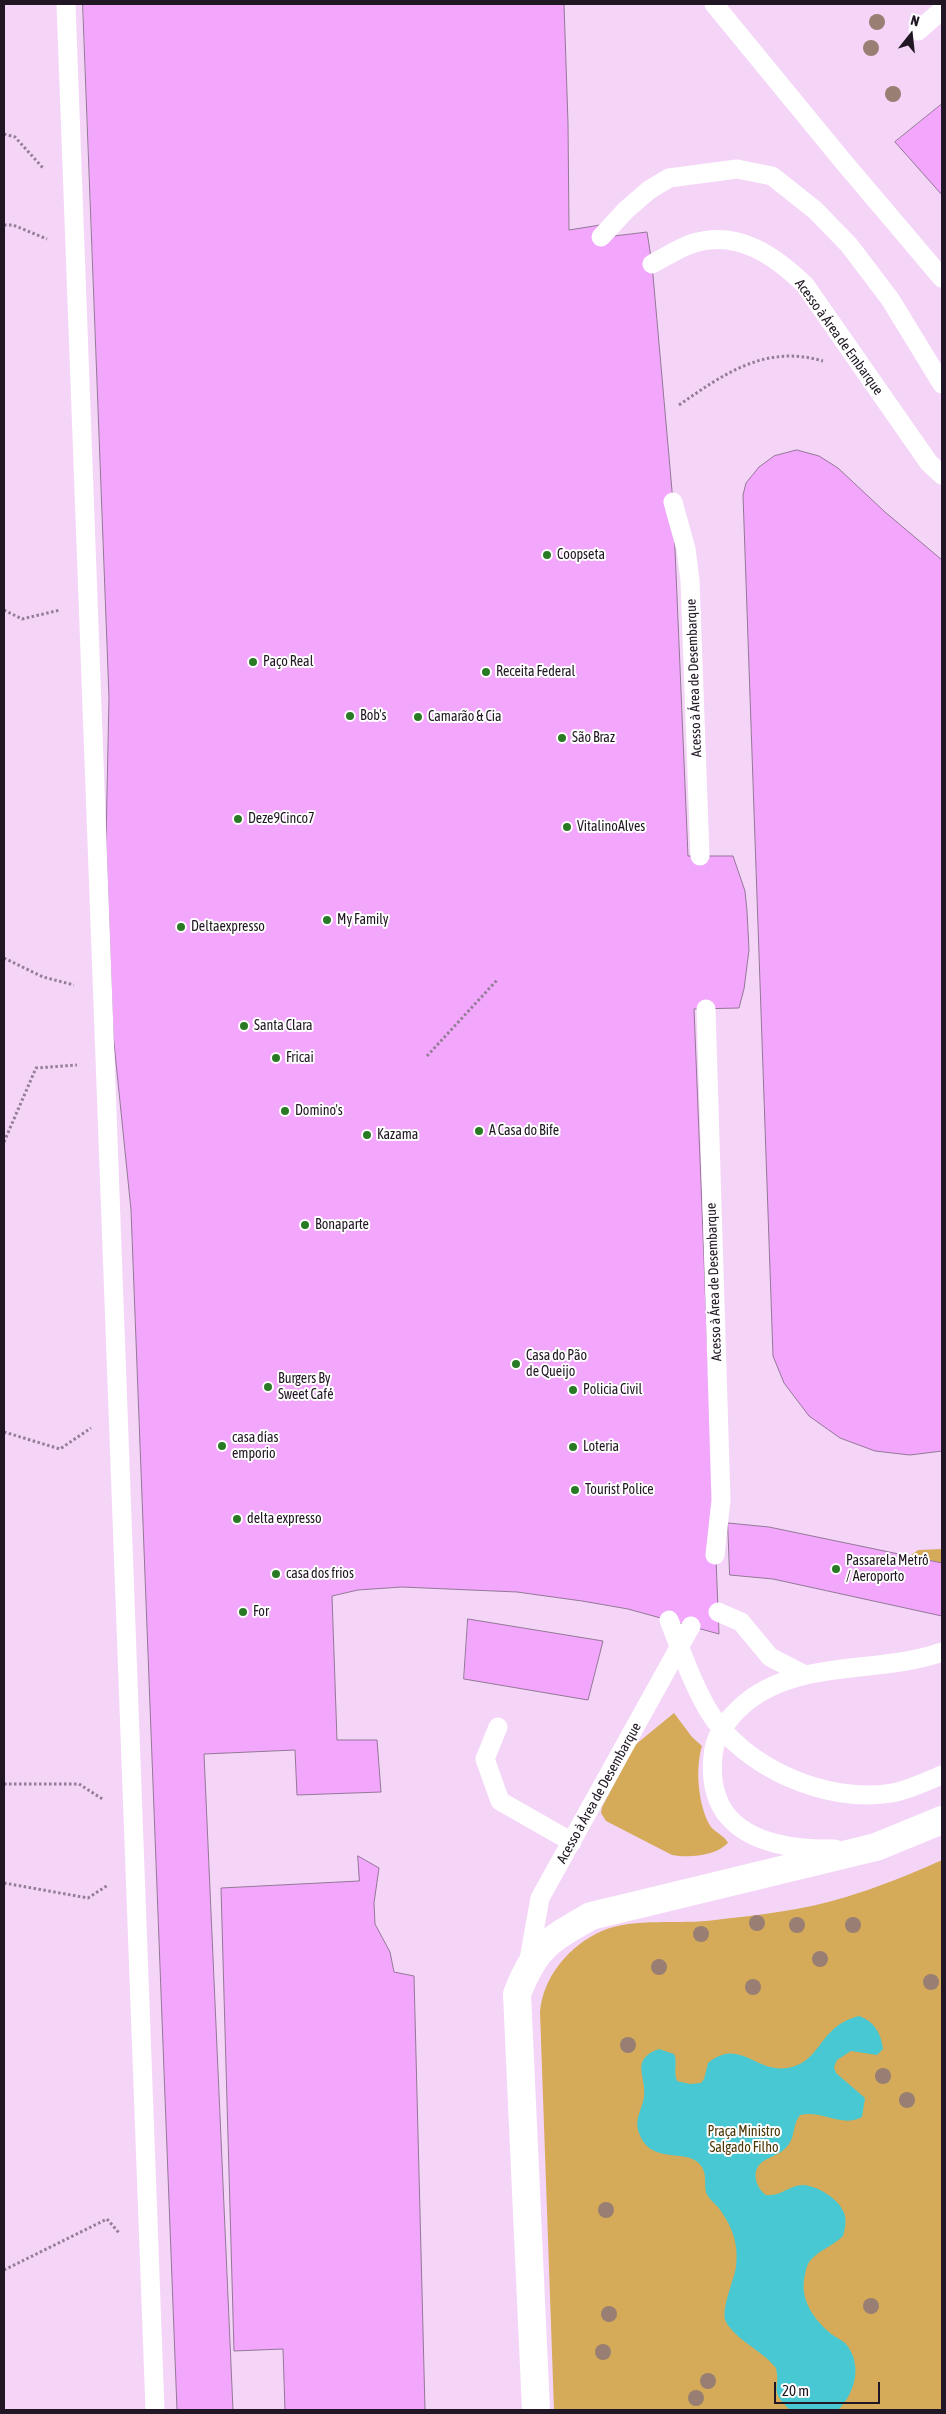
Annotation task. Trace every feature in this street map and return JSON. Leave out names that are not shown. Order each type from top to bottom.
[{"type":"street","points":[[536,2410],[517,1994],[528,1966],[552,1938],[591,1916],[876,1847],[942,1820]]},
{"type":"lane","points":[[66,4],[155,2410]]},
{"type":"lane","points":[[714,4],[942,278]]},
{"type":"lane","points":[[918,31],[942,10]]},
{"type":"lane","points":[[601,237],[626,210],[649,190],[669,178],[737,169],[772,176],[815,210],[849,245],[890,299],[942,384]]},
{"type":"lane","name":"Acesso à Área de Embarque","points":[[652,264],[694,243],[722,240],[753,246],[782,263],[805,286],[929,463],[942,475]]},
{"type":"lane","name":"Acesso à Área de Desembarque","points":[[673,502],[686,549],[690,580],[700,856]]},
{"type":"lane","name":"Acesso à Área de Desembarque","points":[[706,1009],[721,1500],[715,1555]]},
{"type":"lane","points":[[718,1612],[741,1622],[770,1657],[805,1675]]},
{"type":"lane","points":[[669,1620],[685,1662],[709,1711],[731,1739],[764,1765],[805,1784],[842,1794],[893,1793],[942,1775]]},
{"type":"lane","name":"Acesso à Área de Desembarque","points":[[528,1966],[540,1898],[691,1626]]},
{"type":"lane","points":[[876,1847],[812,1850],[772,1842],[742,1830],[726,1813],[716,1795],[712,1770],[713,1750],[723,1726],[743,1703],[775,1685],[805,1675],[891,1664],[942,1652]]},
{"type":"lane","points":[[498,1727],[485,1759],[500,1801],[572,1842]]},
{"type":"path","points":[[679,405],[738,367],[764,358],[785,356],[810,357],[825,361]]},
{"type":"path","points":[[4,610],[22,619],[88,604]]},
{"type":"path","points":[[4,958],[43,977],[102,992]]},
{"type":"path","points":[[427,1056],[498,979]]},
{"type":"path","points":[[4,1142],[36,1068],[104,1064]]},
{"type":"path","points":[[4,1432],[60,1448],[117,1411]]},
{"type":"path","points":[[4,1784],[79,1784],[133,1818]]},
{"type":"path","points":[[4,1883],[88,1898],[134,1868]]},
{"type":"path","points":[[4,2270],[107,2219],[150,2269]]},
{"type":"green space","points":[[942,1549],[942,1563],[910,1556],[918,1550]]},
{"type":"green space","points":[[674,1713],[692,1737],[702,1746],[698,1776],[703,1809],[711,1827],[725,1838],[728,1843],[716,1851],[702,1855],[672,1855],[606,1821],[601,1813],[602,1807],[635,1745]]},
{"type":"green space","name":"Praça Ministro Salgado Filho","points":[[942,1860],[942,2410],[554,2410],[540,2012],[546,1986],[552,1974],[579,1944],[602,1931],[615,1927],[628,1924],[715,1920],[798,1909],[871,1889]]},
{"type":"shaded area","points":[[859,2016],[869,2021],[876,2028],[881,2038],[883,2049],[877,2055],[851,2051],[837,2060],[834,2067],[836,2073],[865,2098],[862,2117],[847,2121],[816,2115],[800,2115],[786,2148],[760,2164],[756,2172],[756,2181],[766,2195],[776,2194],[798,2186],[809,2186],[833,2198],[844,2213],[845,2219],[843,2236],[809,2262],[805,2273],[804,2288],[807,2303],[814,2316],[830,2333],[846,2344],[851,2352],[854,2361],[855,2378],[849,2395],[838,2410],[790,2410],[777,2394],[776,2368],[737,2335],[726,2322],[726,2303],[736,2267],[735,2242],[727,2221],[707,2194],[702,2167],[696,2161],[688,2158],[652,2150],[639,2133],[637,2123],[644,2097],[642,2063],[644,2058],[650,2053],[659,2049],[674,2054],[677,2081],[690,2084],[701,2083],[704,2079],[708,2063],[719,2056],[729,2054],[738,2054],[766,2066],[787,2068],[798,2065],[807,2059],[835,2028]]},
{"type":"building","points":[[83,4],[564,4],[569,230],[600,225],[614,236],[647,232],[652,264],[673,502],[688,856],[733,856],[745,891],[747,911],[749,950],[744,989],[739,1008],[694,1009],[719,1634],[628,1609],[517,1592],[402,1587],[358,1590],[332,1596],[337,1740],[377,1740],[381,1792],[297,1795],[295,1750],[204,1754],[233,2410],[177,2410],[131,1210],[113,1033],[106,841],[109,698]]},
{"type":"building","points":[[942,104],[942,195],[895,142]]},
{"type":"building","points":[[797,450],[819,456],[838,468],[885,512],[942,560],[942,1451],[910,1455],[875,1451],[840,1438],[809,1416],[784,1383],[773,1356],[743,495],[746,483],[759,467],[774,456]]},
{"type":"building","name":"Passarela Metrô / Aeroporto","points":[[728,1523],[769,1527],[942,1563],[942,1616],[773,1579],[730,1575]]},
{"type":"building","points":[[468,1619],[603,1641],[588,1700],[464,1679]]},
{"type":"building","points":[[358,1856],[379,1868],[374,1903],[375,1924],[390,1952],[394,1972],[414,1976],[425,2410],[285,2410],[283,2349],[234,2351],[221,1888],[359,1881]]},
{"type":"place","name":"Coopseta","points":[[547,555]]},
{"type":"place","name":"Paço Real","points":[[253,662]]},
{"type":"place","name":"Receita Federal","points":[[486,672]]},
{"type":"place","name":"Bob's","points":[[350,716]]},
{"type":"place","name":"Camarão & Cia","points":[[418,717]]},
{"type":"place","name":"São Braz","points":[[562,738]]},
{"type":"place","name":"Deze9Cinco7","points":[[238,819]]},
{"type":"place","name":"VitalinoAlves","points":[[567,827]]},
{"type":"place","name":"My Family","points":[[327,920]]},
{"type":"place","name":"Deltaexpresso","points":[[181,927]]},
{"type":"place","name":"Santa Clara","points":[[244,1026]]},
{"type":"place","name":"Fricai","points":[[276,1058]]},
{"type":"place","name":"Domino's","points":[[285,1111]]},
{"type":"place","name":"A Casa do Bife","points":[[479,1131]]},
{"type":"place","name":"Kazama","points":[[367,1135]]},
{"type":"place","name":"Bonaparte","points":[[305,1225]]},
{"type":"place","name":"Casa do Pão de Queijo","points":[[516,1364]]},
{"type":"place","name":"Burgers By Sweet Café","points":[[268,1387]]},
{"type":"place","name":"Policia Civil","points":[[573,1390]]},
{"type":"place","name":"casa días emporio","points":[[222,1446]]},
{"type":"place","name":"Loteria","points":[[573,1447]]},
{"type":"place","name":"Tourist Police","points":[[575,1490]]},
{"type":"place","name":"delta expresso","points":[[237,1519]]},
{"type":"place","name":"Passarela Metrô / Aeroporto","points":[[836,1569]]},
{"type":"place","name":"casa dos frios","points":[[276,1574]]},
{"type":"place","name":"For","points":[[243,1612]]}]
